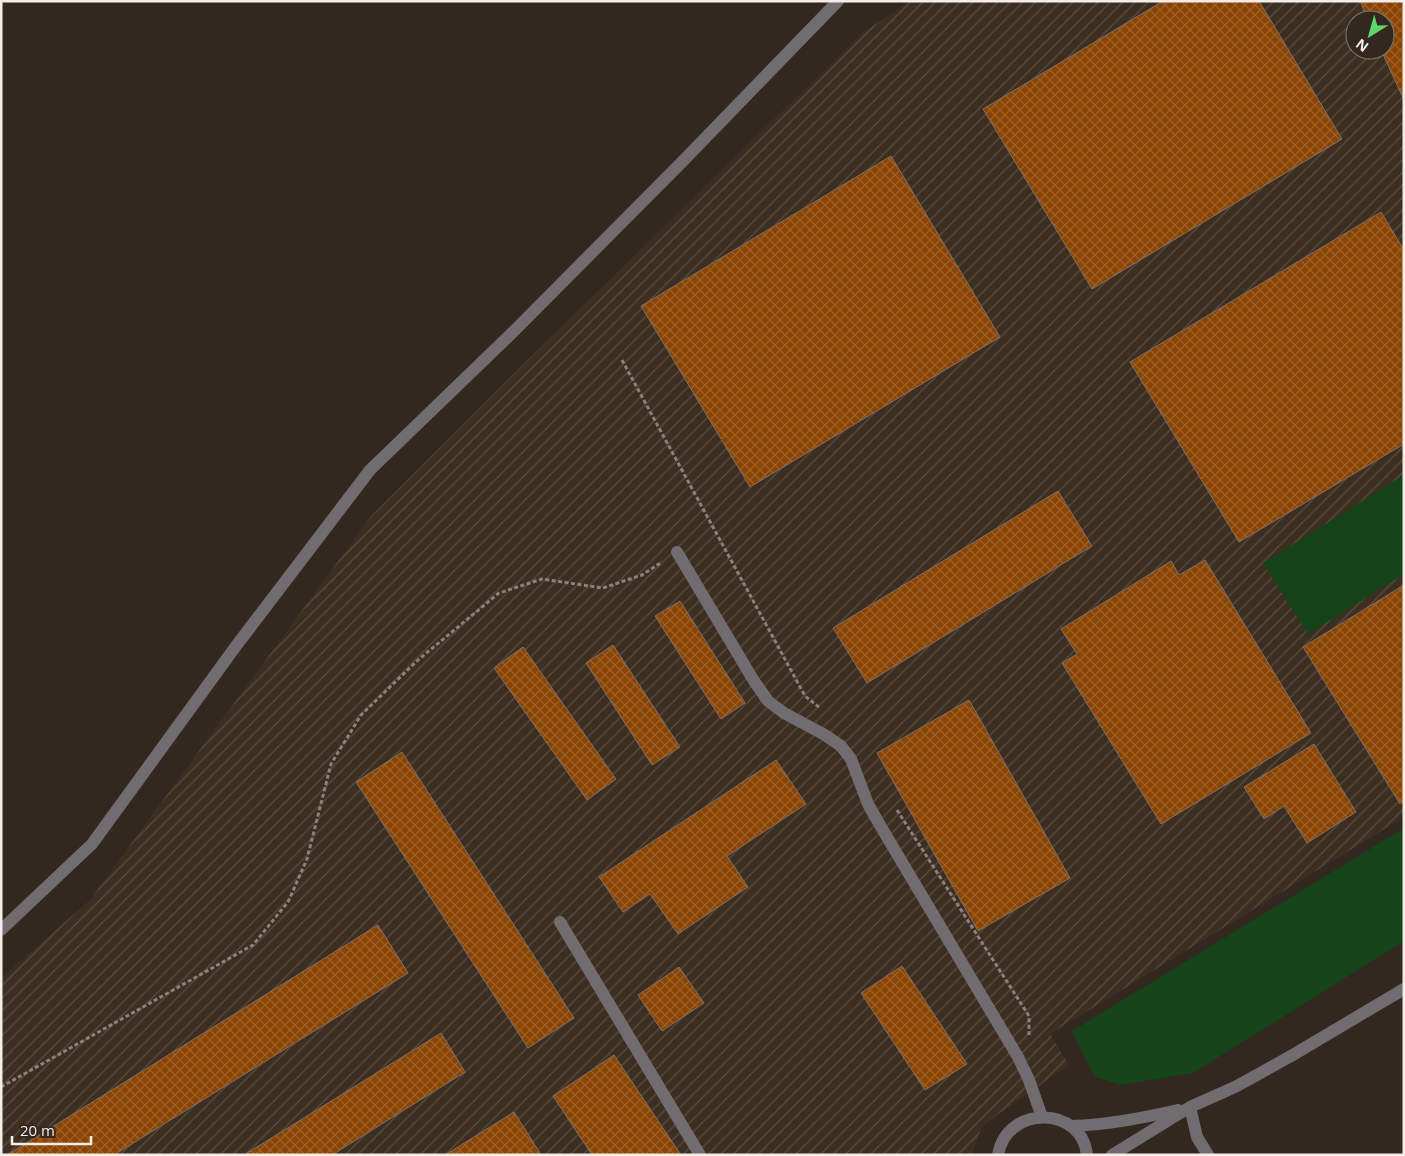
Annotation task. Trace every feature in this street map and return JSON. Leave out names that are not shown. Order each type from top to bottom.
[{"type":"street","points":[[1,930],[92,844],[236,646],[370,470],[514,331],[689,155],[838,1]]},
{"type":"street","points":[[677,552],[754,682],[768,701],[784,713],[825,735],[841,746],[851,759],[868,804],[1018,1057],[1042,1117]]},
{"type":"street","points":[[560,922],[700,1155]]},
{"type":"street","points":[[1112,1155],[1190,1107],[1251,1078],[1404,989]]},
{"type":"street","points":[[1070,1126],[1096,1125],[1139,1119],[1190,1107]]},
{"type":"street","points":[[1190,1107],[1197,1137],[1208,1155]]},
{"type":"street","points":[[998,1155],[1004,1138],[1014,1127],[1027,1119],[1042,1117],[1057,1119],[1070,1126],[1081,1137],[1087,1155]]},
{"type":"path","points":[[1,1087],[253,945],[288,902],[307,859],[331,764],[361,715],[418,660],[499,593],[542,579],[603,588],[642,576],[677,552]]},
{"type":"shaded area","points":[[911,1],[1404,1],[1404,817],[1050,1034],[1069,1065],[982,1127],[971,1155],[1,1155],[1,978],[90,900],[371,516],[862,33]]},
{"type":"green space","points":[[1404,475],[1404,574],[1308,634],[1263,563]]},
{"type":"green space","points":[[1404,828],[1404,941],[1193,1073],[1121,1085],[1095,1077],[1072,1031]]},
{"type":"building","points":[[1163,1],[1259,1],[1342,139],[1092,289],[983,109]]},
{"type":"building","points":[[1360,1],[1404,1],[1404,100],[1386,60],[1395,60],[1395,10],[1364,10]]},
{"type":"building","points":[[891,156],[1000,337],[750,487],[641,306]]},
{"type":"building","points":[[1381,212],[1404,250],[1404,444],[1239,542],[1130,362]]},
{"type":"building","points":[[1058,491],[1092,546],[867,683],[833,628]]},
{"type":"building","points":[[1205,560],[1311,733],[1161,824],[1062,663],[1077,654],[1061,629],[1171,561],[1179,575]]},
{"type":"building","points":[[1404,585],[1404,801],[1400,804],[1303,647]]},
{"type":"building","points":[[680,601],[745,703],[721,719],[655,616]]},
{"type":"building","points":[[613,645],[680,747],[652,765],[586,663]]},
{"type":"building","points":[[523,647],[616,779],[587,800],[494,668]]},
{"type":"building","points":[[969,700],[1070,878],[978,931],[877,753]]},
{"type":"building","points":[[1314,744],[1356,812],[1307,843],[1284,806],[1264,819],[1244,787]]},
{"type":"building","points":[[402,752],[574,1018],[528,1048],[356,782]]},
{"type":"building","points":[[776,760],[806,804],[727,856],[748,887],[678,934],[650,894],[623,912],[599,877]]},
{"type":"building","points":[[378,925],[408,973],[114,1155],[7,1155]]},
{"type":"building","points":[[902,966],[967,1064],[925,1090],[861,993]]},
{"type":"building","points":[[679,967],[704,1003],[662,1031],[638,995]]},
{"type":"building","points":[[441,1033],[465,1072],[332,1155],[244,1155]]},
{"type":"building","points":[[614,1055],[681,1155],[592,1155],[553,1096]]},
{"type":"building","points":[[514,1112],[540,1153],[538,1155],[445,1155]]}]
